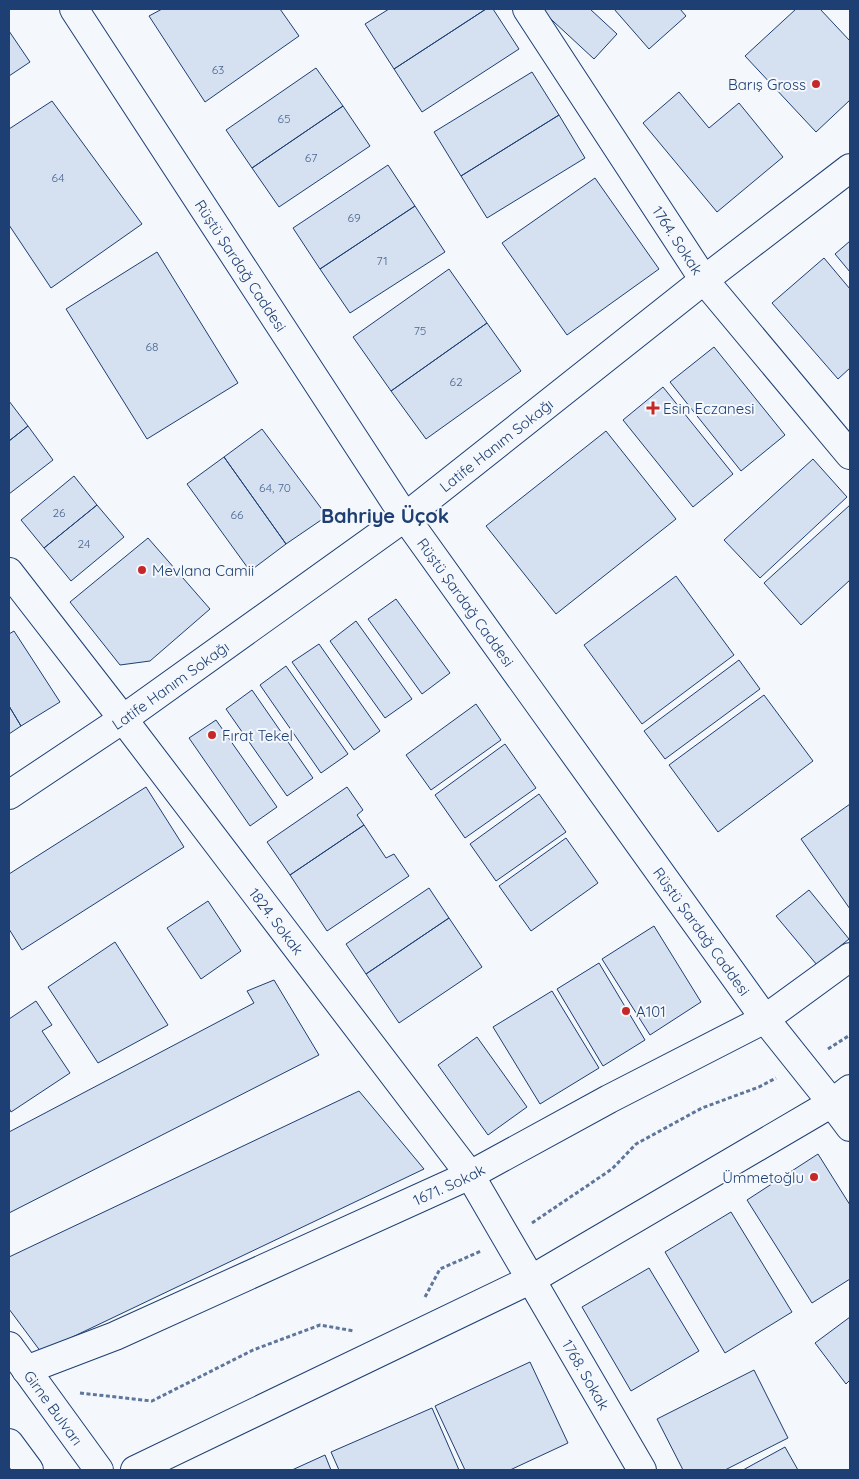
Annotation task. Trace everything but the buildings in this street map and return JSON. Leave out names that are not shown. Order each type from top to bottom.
[{"type":"street","name":"Rüştü Şardağ Caddesi","points":[[74,9],[405,517],[764,1019],[801,1064],[841,1096],[850,1127]]},
{"type":"street","name":"1764. Sokak","points":[[526,9],[704,280],[850,455]]},
{"type":"street","name":"Latife Hanım Sokağı","points":[[9,795],[123,719],[405,517],[704,280],[850,168]]},
{"type":"street","name":"1824. Sokak","points":[[9,572],[470,1175],[532,1279]]},
{"type":"street","name":"1671. Sokak","points":[[33,1380],[115,1336],[470,1175],[609,1099],[764,1019],[850,957]]},
{"type":"street","points":[[135,1470],[532,1279],[841,1096]]},
{"type":"street","name":"1768. Sokak","points":[[532,1279],[642,1470]]},
{"type":"street","name":"Girne Bulvarı","points":[[9,1346],[99,1470]]},
{"type":"path","points":[[416,1301],[425,1297],[440,1269],[508,1239],[612,1169],[636,1144],[702,1108],[759,1087],[850,1035]]},
{"type":"path","points":[[33,1380],[152,1401],[253,1350],[320,1325],[356,1331]]},
{"type":"place","name":"Barış Gross","points":[[816,84]]},
{"type":"place","name":"Esin Eczanesi","points":[[653,408]]},
{"type":"place","name":"Mevlana Camii","points":[[142,570]]},
{"type":"place","name":"Fırat Tekel","points":[[212,735]]},
{"type":"place","name":"A101","points":[[626,1011]]},
{"type":"place","name":"Ümmetoğlu","points":[[814,1177]]},
{"type":"district","name":"Bahriye Üçok","points":[[385,515]]}]
